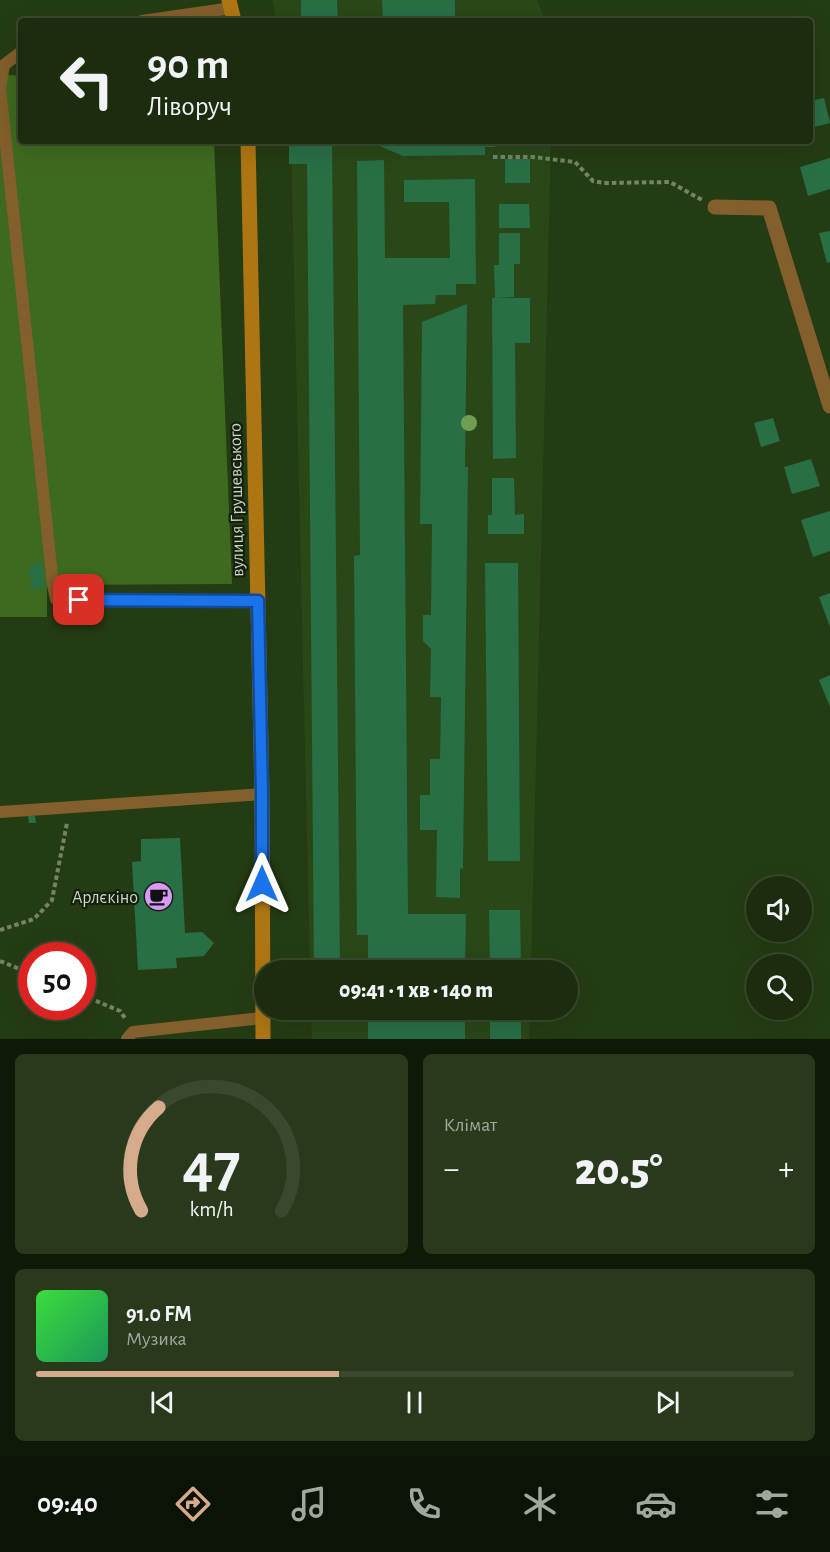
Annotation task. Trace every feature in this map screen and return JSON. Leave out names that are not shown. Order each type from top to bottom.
[{"type":"main road","name":"вулиця Грушевського","points":[[248,144],[262,794],[262,960]]},
{"type":"main road","name":"вулиця Грушевського","points":[[262,1020],[262,1039]]},
{"type":"street","points":[[715,207],[769,208],[830,406]]},
{"type":"lane","points":[[167,18],[232,10]]},
{"type":"lane","points":[[18,54],[2,66],[0,88],[56,599],[258,601]]},
{"type":"lane","points":[[0,812],[262,794]]},
{"type":"lane","points":[[130,1035],[254,1019]]},
{"type":"path","points":[[493,157],[534,157],[575,162],[593,181],[604,183],[670,182],[715,207]]},
{"type":"path","points":[[0,930],[34,919],[52,900],[71,806]]},
{"type":"path","points":[[0,961],[18,968]]},
{"type":"path","points":[[96,1001],[120,1011],[130,1035]]},
{"type":"shaded area","points":[[272,0],[537,0],[544,18],[276,18]]},
{"type":"shaded area","points":[[0,74],[18,76],[18,144],[214,144],[232,584],[47,585],[47,617],[0,617]]},
{"type":"shaded area","points":[[291,144],[551,144],[531,960],[310,960]]},
{"type":"shaded area","points":[[311,1020],[530,1020],[529,1039],[312,1039]]},
{"type":"building","points":[[301,0],[337,0],[338,18],[301,18]]},
{"type":"building","points":[[382,0],[455,0],[455,18],[383,18]]},
{"type":"building","points":[[824,98],[830,123],[813,127],[813,100]]},
{"type":"building","points":[[289,144],[332,144],[340,960],[314,960],[307,164],[289,164]]},
{"type":"building","points":[[375,144],[495,144],[495,147],[485,147],[485,155],[403,156]]},
{"type":"building","points":[[830,158],[830,189],[808,196],[800,167]]},
{"type":"building","points":[[505,159],[530,159],[530,183],[505,183]]},
{"type":"building","points":[[384,160],[385,258],[450,258],[449,202],[404,202],[404,180],[475,179],[476,284],[456,284],[456,295],[436,295],[435,304],[403,305],[408,914],[466,914],[465,960],[368,960],[368,935],[357,935],[354,556],[360,555],[357,161]]},
{"type":"building","points":[[499,204],[529,204],[530,228],[499,228]]},
{"type":"building","points":[[830,231],[830,262],[827,263],[819,233]]},
{"type":"building","points":[[499,233],[520,233],[520,264],[514,264],[514,297],[495,298],[494,265],[499,265]]},
{"type":"building","points":[[492,298],[530,298],[530,343],[515,343],[516,458],[493,459]]},
{"type":"building","points":[[467,304],[465,467],[468,467],[463,869],[460,868],[460,898],[436,897],[437,830],[420,830],[420,795],[430,795],[430,759],[440,759],[441,697],[430,697],[431,649],[423,641],[423,615],[431,615],[432,524],[420,524],[422,322]]},
{"type":"building","points":[[773,418],[780,441],[761,447],[754,423]]},
{"type":"building","points":[[811,459],[820,486],[792,494],[784,467]]},
{"type":"building","points":[[492,478],[514,478],[515,515],[524,514],[524,534],[488,534],[488,515],[492,515]]},
{"type":"building","points":[[830,511],[830,551],[813,557],[801,520]]},
{"type":"building","points":[[42,563],[45,588],[32,589],[29,565]]},
{"type":"building","points":[[485,563],[518,563],[520,861],[488,861]]},
{"type":"building","points":[[830,593],[830,627],[819,597]]},
{"type":"building","points":[[830,675],[830,707],[819,680]]},
{"type":"building","points":[[28,816],[35,816],[36,823],[29,823]]},
{"type":"building","name":"Арлєкіно","points":[[180,838],[185,933],[202,932],[214,943],[204,956],[176,958],[177,968],[138,970],[132,862],[141,861],[141,839]]},
{"type":"building","points":[[489,910],[520,910],[521,960],[490,960]]},
{"type":"building","points":[[368,1020],[465,1020],[465,1039],[368,1039]]},
{"type":"building","points":[[490,1020],[521,1020],[521,1039],[490,1039]]},
{"type":"place","name":"Арлєкіно","points":[[159,897]]},
{"type":"route","points":[[79,600],[258,601],[262,884]]}]
